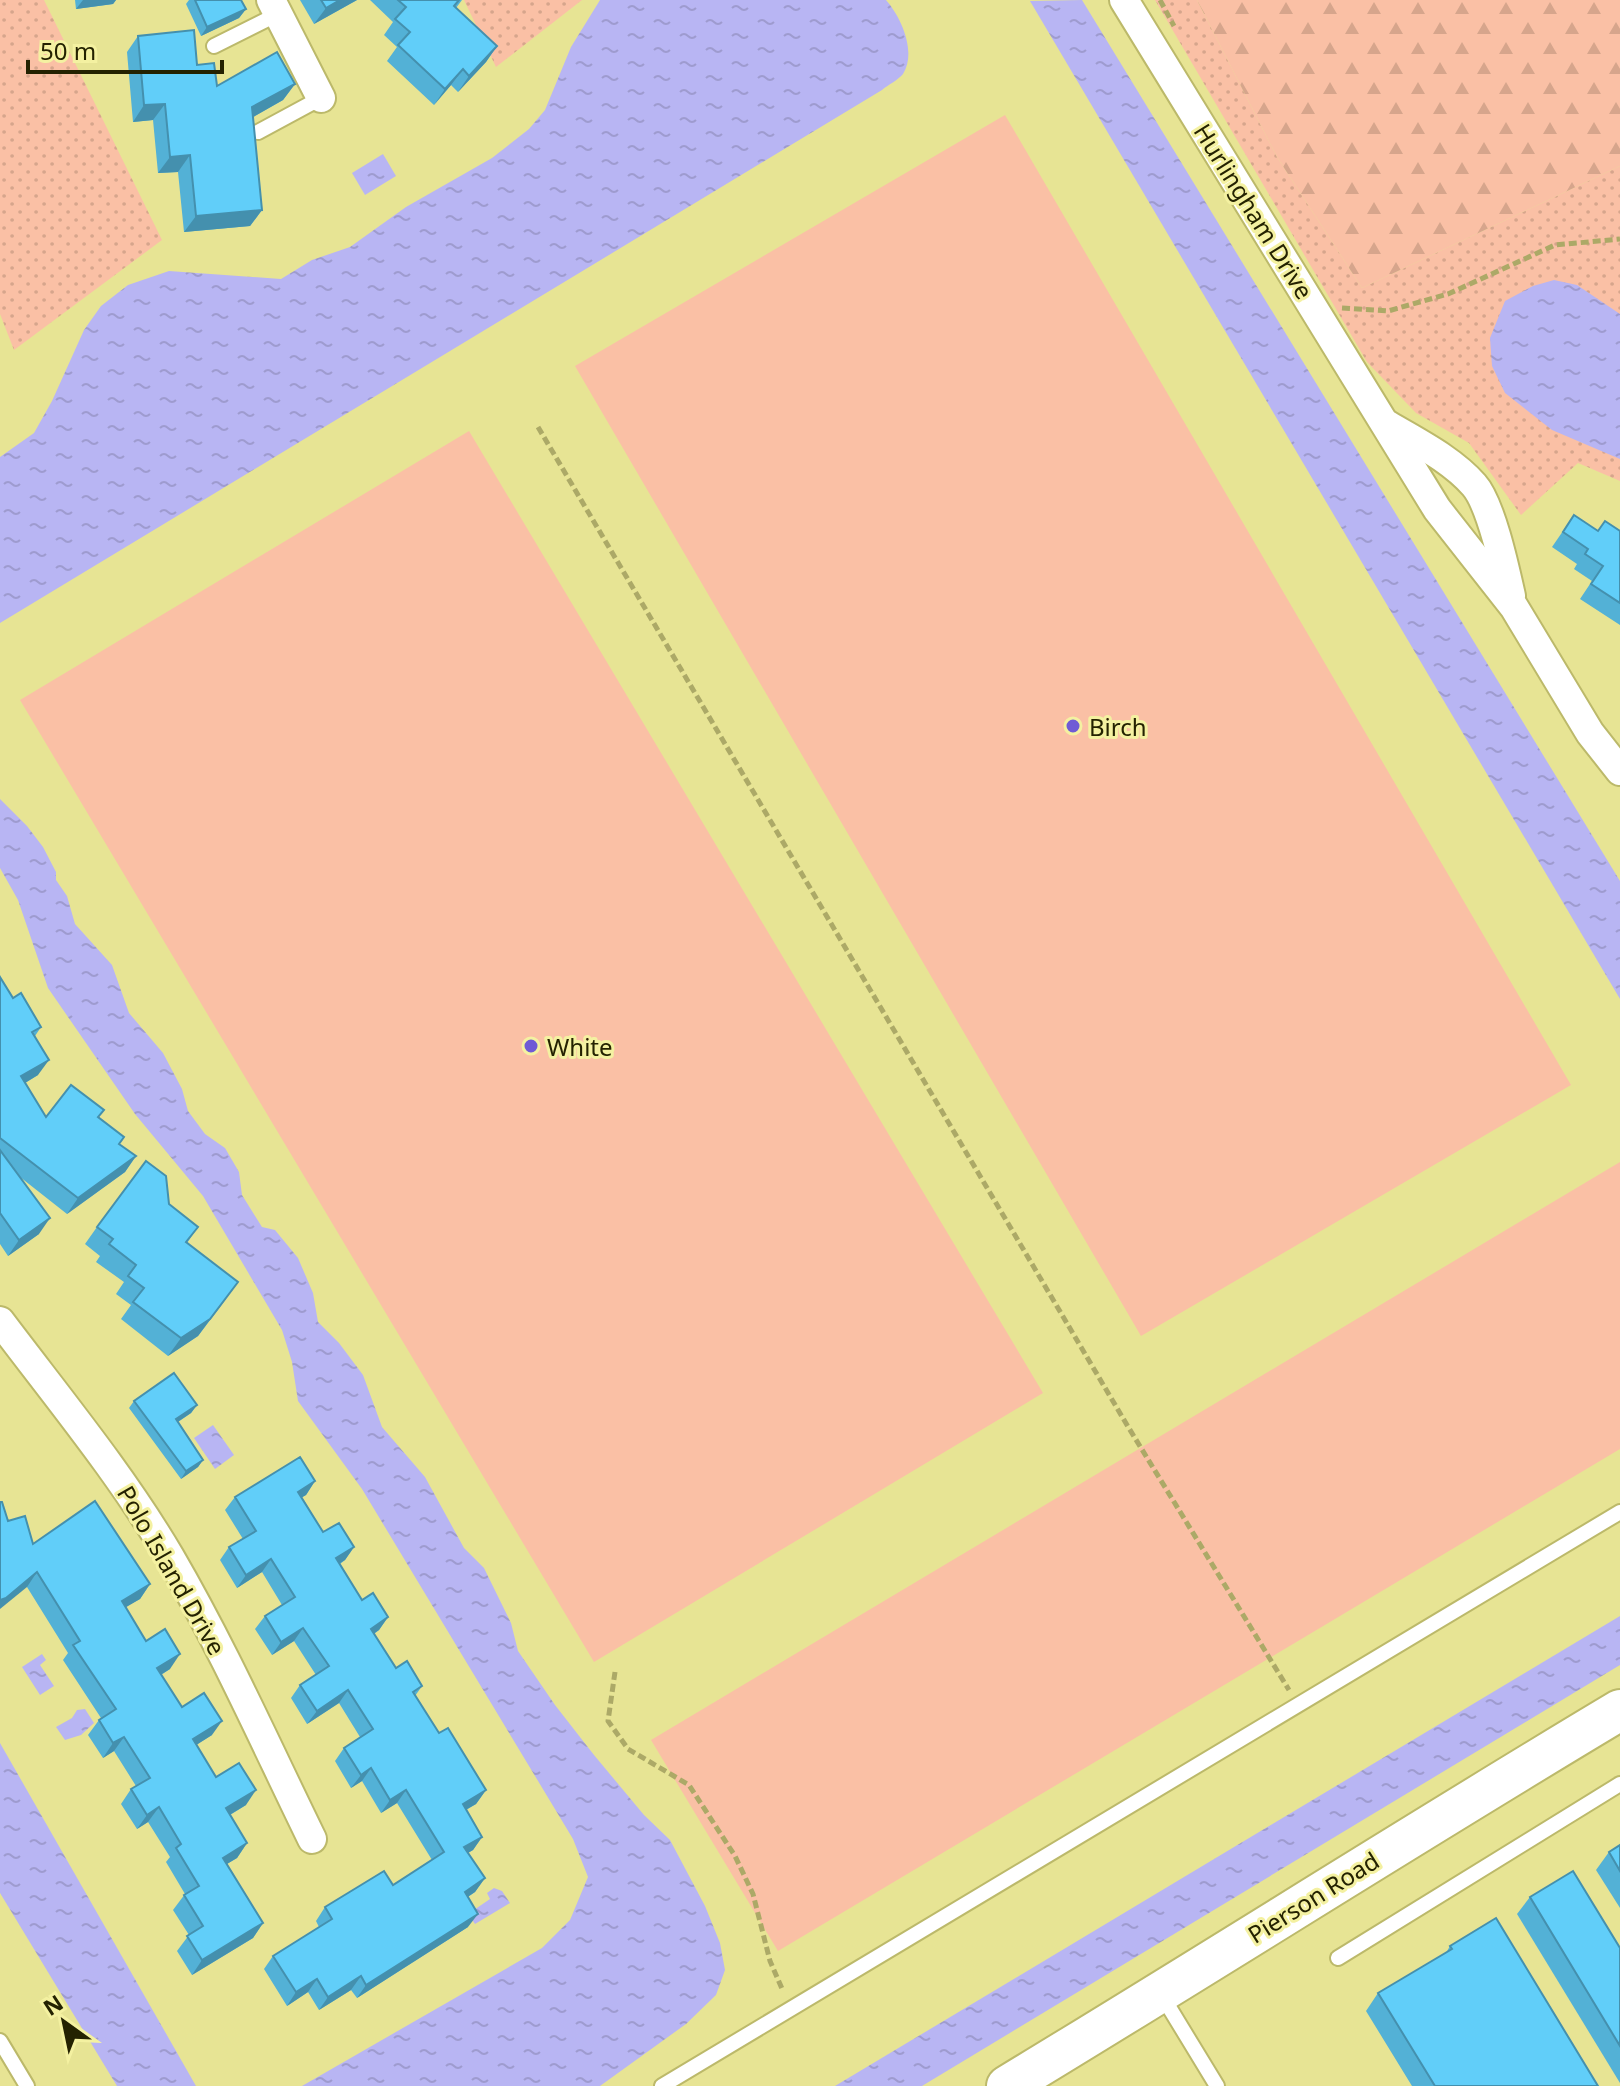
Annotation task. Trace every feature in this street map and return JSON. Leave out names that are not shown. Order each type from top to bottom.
[{"type":"street","name":"Hurlingham Drive","points":[[1124,0],[1437,509],[1514,607],[1590,733],[1620,771]]},
{"type":"street","points":[[274,7],[321,98]]},
{"type":"street","name":"Hurlingham Drive","points":[[1384,423],[1446,460],[1477,487],[1495,531],[1514,607]]},
{"type":"street","name":"Polo Island Drive","points":[[0,1321],[122,1482],[169,1556],[211,1632],[312,1839]]},
{"type":"street","name":"Pierson Road","points":[[1007,2086],[1620,1710]]},
{"type":"lane","points":[[214,46],[274,7]]},
{"type":"lane","points":[[258,132],[321,98]]},
{"type":"lane","points":[[662,2086],[1620,1512]]},
{"type":"lane","points":[[1338,1958],[1620,1784]]},
{"type":"lane","points":[[1161,1994],[1217,2086]]},
{"type":"lane","points":[[0,2041],[27,2086]]},
{"type":"path","points":[[1160,0],[1175,27]]},
{"type":"path","points":[[1340,308],[1388,311],[1448,294],[1555,245],[1620,239]]},
{"type":"path","points":[[538,427],[1127,1425],[1298,1705]]},
{"type":"path","points":[[615,1672],[608,1721],[628,1749],[689,1785],[735,1856],[753,1894],[770,1961],[791,2008]]},
{"type":"green space","points":[[0,0],[44,0],[162,240],[14,350],[0,314]]},
{"type":"green space","points":[[464,0],[582,0],[496,67]]},
{"type":"green space","points":[[1155,0],[1197,0],[1277,157],[1362,288],[1620,166],[1620,481],[1578,463],[1521,515],[1469,443],[1416,413],[1367,362]]},
{"type":"green space","points":[[1197,0],[1620,0],[1620,166],[1362,288],[1277,157]]},
{"type":"green space","name":"Birch","points":[[1005,115],[1571,1085],[1141,1336],[575,366]]},
{"type":"green space","name":"White","points":[[469,431],[1043,1393],[594,1662],[20,700]]},
{"type":"green space","points":[[1620,1162],[1620,1449],[778,1951],[651,1740]]},
{"type":"water","points":[[600,0],[886,0],[905,35],[907,65],[901,76],[882,90],[0,623],[0,457],[34,433],[84,330],[101,306],[128,285],[169,271],[281,279],[312,260],[350,247],[406,207],[492,158],[529,129],[545,110],[571,47]]},
{"type":"water","points":[[1082,0],[1620,881],[1620,999],[1030,1]]},
{"type":"water","points":[[383,154],[396,176],[365,195],[352,173]]},
{"type":"water","points":[[1554,280],[1577,285],[1620,314],[1620,459],[1552,430],[1505,393],[1492,366],[1490,338],[1505,301],[1533,286]]},
{"type":"water","points":[[0,799],[43,847],[56,872],[56,880],[67,896],[75,924],[112,965],[129,1013],[163,1053],[182,1089],[188,1111],[205,1134],[225,1148],[239,1172],[242,1195],[262,1227],[275,1230],[298,1258],[313,1293],[318,1322],[339,1343],[363,1375],[382,1427],[425,1477],[464,1548],[484,1568],[511,1623],[518,1651],[594,1755],[644,1815],[670,1840],[705,1906],[720,1943],[725,1970],[716,1995],[686,2024],[600,2086],[302,2086],[542,1948],[570,1920],[588,1877],[573,1839],[362,1489],[298,1401],[292,1362],[282,1330],[203,1196],[135,1114],[48,988],[18,900],[0,868]]},
{"type":"water","points":[[213,1425],[234,1455],[215,1469],[194,1438]]},
{"type":"water","points":[[1620,1616],[1620,1665],[922,2086],[835,2086]]},
{"type":"water","points":[[42,1654],[46,1660],[40,1665],[54,1686],[40,1695],[22,1667]]},
{"type":"water","points":[[85,1709],[94,1723],[81,1735],[65,1740],[56,1727],[72,1718],[77,1710]]},
{"type":"water","points":[[0,1743],[196,2086],[117,2086],[0,1893]]},
{"type":"water","points":[[494,1888],[502,1891],[510,1903],[475,1924],[468,1914],[490,1899],[487,1893]]},
{"type":"building","points":[[195,0],[241,0],[246,9],[207,27]]},
{"type":"building","points":[[321,0],[340,0],[326,8]]},
{"type":"building","points":[[398,0],[459,0],[454,6],[497,46],[469,76],[463,69],[445,89],[398,45],[410,32],[395,19],[406,7]]},
{"type":"building","points":[[194,30],[197,65],[214,63],[217,86],[277,52],[295,84],[252,107],[262,210],[196,216],[190,155],[170,157],[165,104],[144,105],[138,36]]},
{"type":"building","points":[[1574,515],[1598,531],[1605,521],[1620,531],[1620,603],[1591,584],[1603,566],[1585,554],[1588,549],[1563,532]]},
{"type":"building","points":[[0,977],[13,998],[21,993],[41,1027],[32,1032],[49,1060],[21,1076],[46,1117],[71,1085],[104,1110],[98,1117],[124,1137],[119,1144],[136,1156],[78,1198],[0,1138]]},
{"type":"building","points":[[0,1150],[50,1218],[19,1240],[0,1213]]},
{"type":"building","points":[[146,1161],[166,1176],[169,1204],[198,1227],[186,1242],[238,1282],[210,1319],[181,1338],[133,1302],[144,1288],[128,1276],[136,1265],[109,1244],[113,1239],[97,1227]]},
{"type":"building","points":[[174,1373],[197,1405],[176,1419],[203,1460],[186,1471],[134,1401]]},
{"type":"building","points":[[300,1457],[315,1481],[298,1492],[323,1532],[339,1523],[354,1547],[336,1558],[362,1600],[373,1593],[388,1617],[371,1629],[396,1668],[407,1661],[422,1686],[413,1692],[439,1733],[448,1728],[486,1790],[463,1804],[482,1837],[464,1847],[485,1878],[465,1892],[478,1914],[366,1985],[361,1976],[328,1997],[317,1979],[296,1992],[273,1956],[332,1919],[325,1907],[384,1871],[393,1885],[444,1852],[406,1790],[390,1800],[371,1768],[361,1775],[344,1748],[373,1729],[348,1690],[317,1711],[300,1685],[329,1666],[303,1628],[281,1642],[265,1616],[295,1597],[271,1559],[246,1575],[229,1547],[256,1531],[235,1497]]},
{"type":"building","points":[[95,1501],[150,1584],[122,1601],[146,1641],[165,1629],[180,1654],[157,1668],[182,1707],[204,1693],[222,1721],[193,1739],[216,1777],[239,1763],[256,1790],[226,1808],[247,1843],[223,1858],[263,1923],[202,1960],[187,1936],[203,1926],[184,1895],[199,1886],[176,1848],[181,1844],[159,1807],[147,1815],[131,1789],[150,1778],[124,1737],[113,1743],[99,1720],[116,1709],[73,1645],[80,1641],[37,1572],[0,1600],[0,1502],[8,1521],[25,1516],[33,1544]]},
{"type":"building","points":[[1620,1845],[1620,1871],[1609,1852]]},
{"type":"building","points":[[1573,1871],[1620,1948],[1620,2046],[1530,1897]]},
{"type":"building","points":[[1496,1918],[1598,2086],[1435,2086],[1378,1993],[1452,1949],[1450,1946]]},
{"type":"place","name":"Birch","points":[[1073,726]]},
{"type":"place","name":"White","points":[[531,1046]]}]
